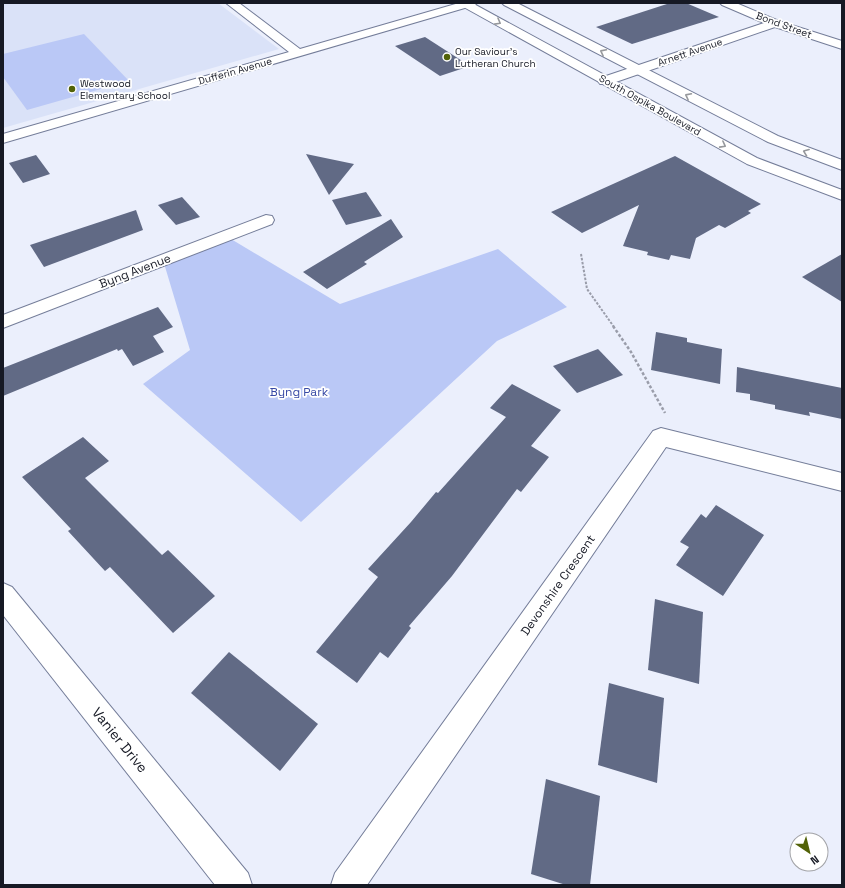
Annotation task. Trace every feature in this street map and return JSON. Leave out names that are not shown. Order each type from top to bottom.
[{"type":"street","points":[[232,3],[298,53]]},
{"type":"street","name":"Dufferin Avenue","points":[[3,139],[467,3]]},
{"type":"street","name":"South Ospika Boulevard","points":[[467,3],[605,81],[752,161],[842,195]]},
{"type":"street","name":"South Ospika Boulevard","points":[[508,3],[773,139],[842,165]]},
{"type":"street","name":"Bond Street","points":[[726,3],[775,23],[842,45]]},
{"type":"street","name":"Arnett Avenue","points":[[605,81],[775,23]]},
{"type":"street","name":"Byng Avenue","points":[[3,322],[266,220]]},
{"type":"street","name":"Devonshire Crescent","points":[[347,885],[661,437],[842,482]]},
{"type":"street","name":"Vanier Drive","points":[[3,595],[236,885]]},
{"type":"path","points":[[581,254],[587,289],[631,352],[682,443]]},
{"type":"shaded area","name":"Westwood Elementary School","points":[[3,3],[218,3],[279,49],[3,128]]},
{"type":"green space","points":[[84,34],[129,81],[27,110],[3,77],[3,54]]},
{"type":"green space","name":"Byng Park","points":[[226,236],[340,304],[498,249],[567,307],[497,341],[301,522],[143,384],[190,350],[163,260]]},
{"type":"building","points":[[670,3],[686,3],[719,17],[632,44],[596,27]]},
{"type":"building","name":"Our Saviour's Lutheran Church","points":[[425,37],[470,66],[440,76],[395,46]]},
{"type":"building","points":[[306,154],[354,164],[329,195]]},
{"type":"building","points":[[36,155],[50,174],[23,183],[9,163]]},
{"type":"building","points":[[675,156],[761,204],[748,211],[751,213],[725,228],[719,225],[696,238],[690,259],[671,255],[669,260],[647,255],[648,252],[623,246],[639,205],[582,233],[551,212]]},
{"type":"building","points":[[366,192],[382,216],[346,225],[332,200]]},
{"type":"building","points":[[182,197],[200,217],[176,225],[158,205]]},
{"type":"building","points":[[136,210],[143,230],[44,267],[30,245]]},
{"type":"building","points":[[391,219],[403,237],[364,262],[367,264],[327,289],[303,272]]},
{"type":"building","points":[[842,254],[842,302],[802,277]]},
{"type":"building","points":[[158,307],[173,327],[153,336],[164,352],[133,366],[122,349],[118,351],[117,349],[3,396],[3,368]]},
{"type":"building","points":[[656,332],[687,338],[687,342],[722,349],[720,384],[651,370]]},
{"type":"building","points":[[598,349],[623,375],[577,393],[553,366]]},
{"type":"building","points":[[737,367],[842,388],[842,419],[809,412],[810,416],[775,409],[775,405],[750,400],[750,394],[736,392]]},
{"type":"building","points":[[512,384],[561,410],[531,446],[549,457],[521,492],[517,489],[452,576],[409,626],[411,628],[388,658],[380,652],[357,683],[316,652],[378,577],[368,569],[436,492],[438,493],[506,417],[490,408]]},
{"type":"building","points":[[83,437],[109,461],[85,478],[162,555],[168,550],[215,596],[173,633],[110,567],[105,571],[68,531],[71,529],[22,477]]},
{"type":"building","points":[[716,505],[764,535],[723,596],[676,565],[689,547],[680,542],[701,514],[706,518]]},
{"type":"building","points":[[655,599],[703,612],[699,684],[648,670]]},
{"type":"building","points":[[229,652],[318,724],[280,771],[191,693]]},
{"type":"building","points":[[609,683],[664,698],[657,783],[598,765]]},
{"type":"building","points":[[546,779],[600,796],[590,885],[566,885],[531,874]]},
{"type":"place","name":"Our Saviour's Lutheran Church","points":[[447,57]]},
{"type":"place","name":"Westwood Elementary School","points":[[72,89]]}]
